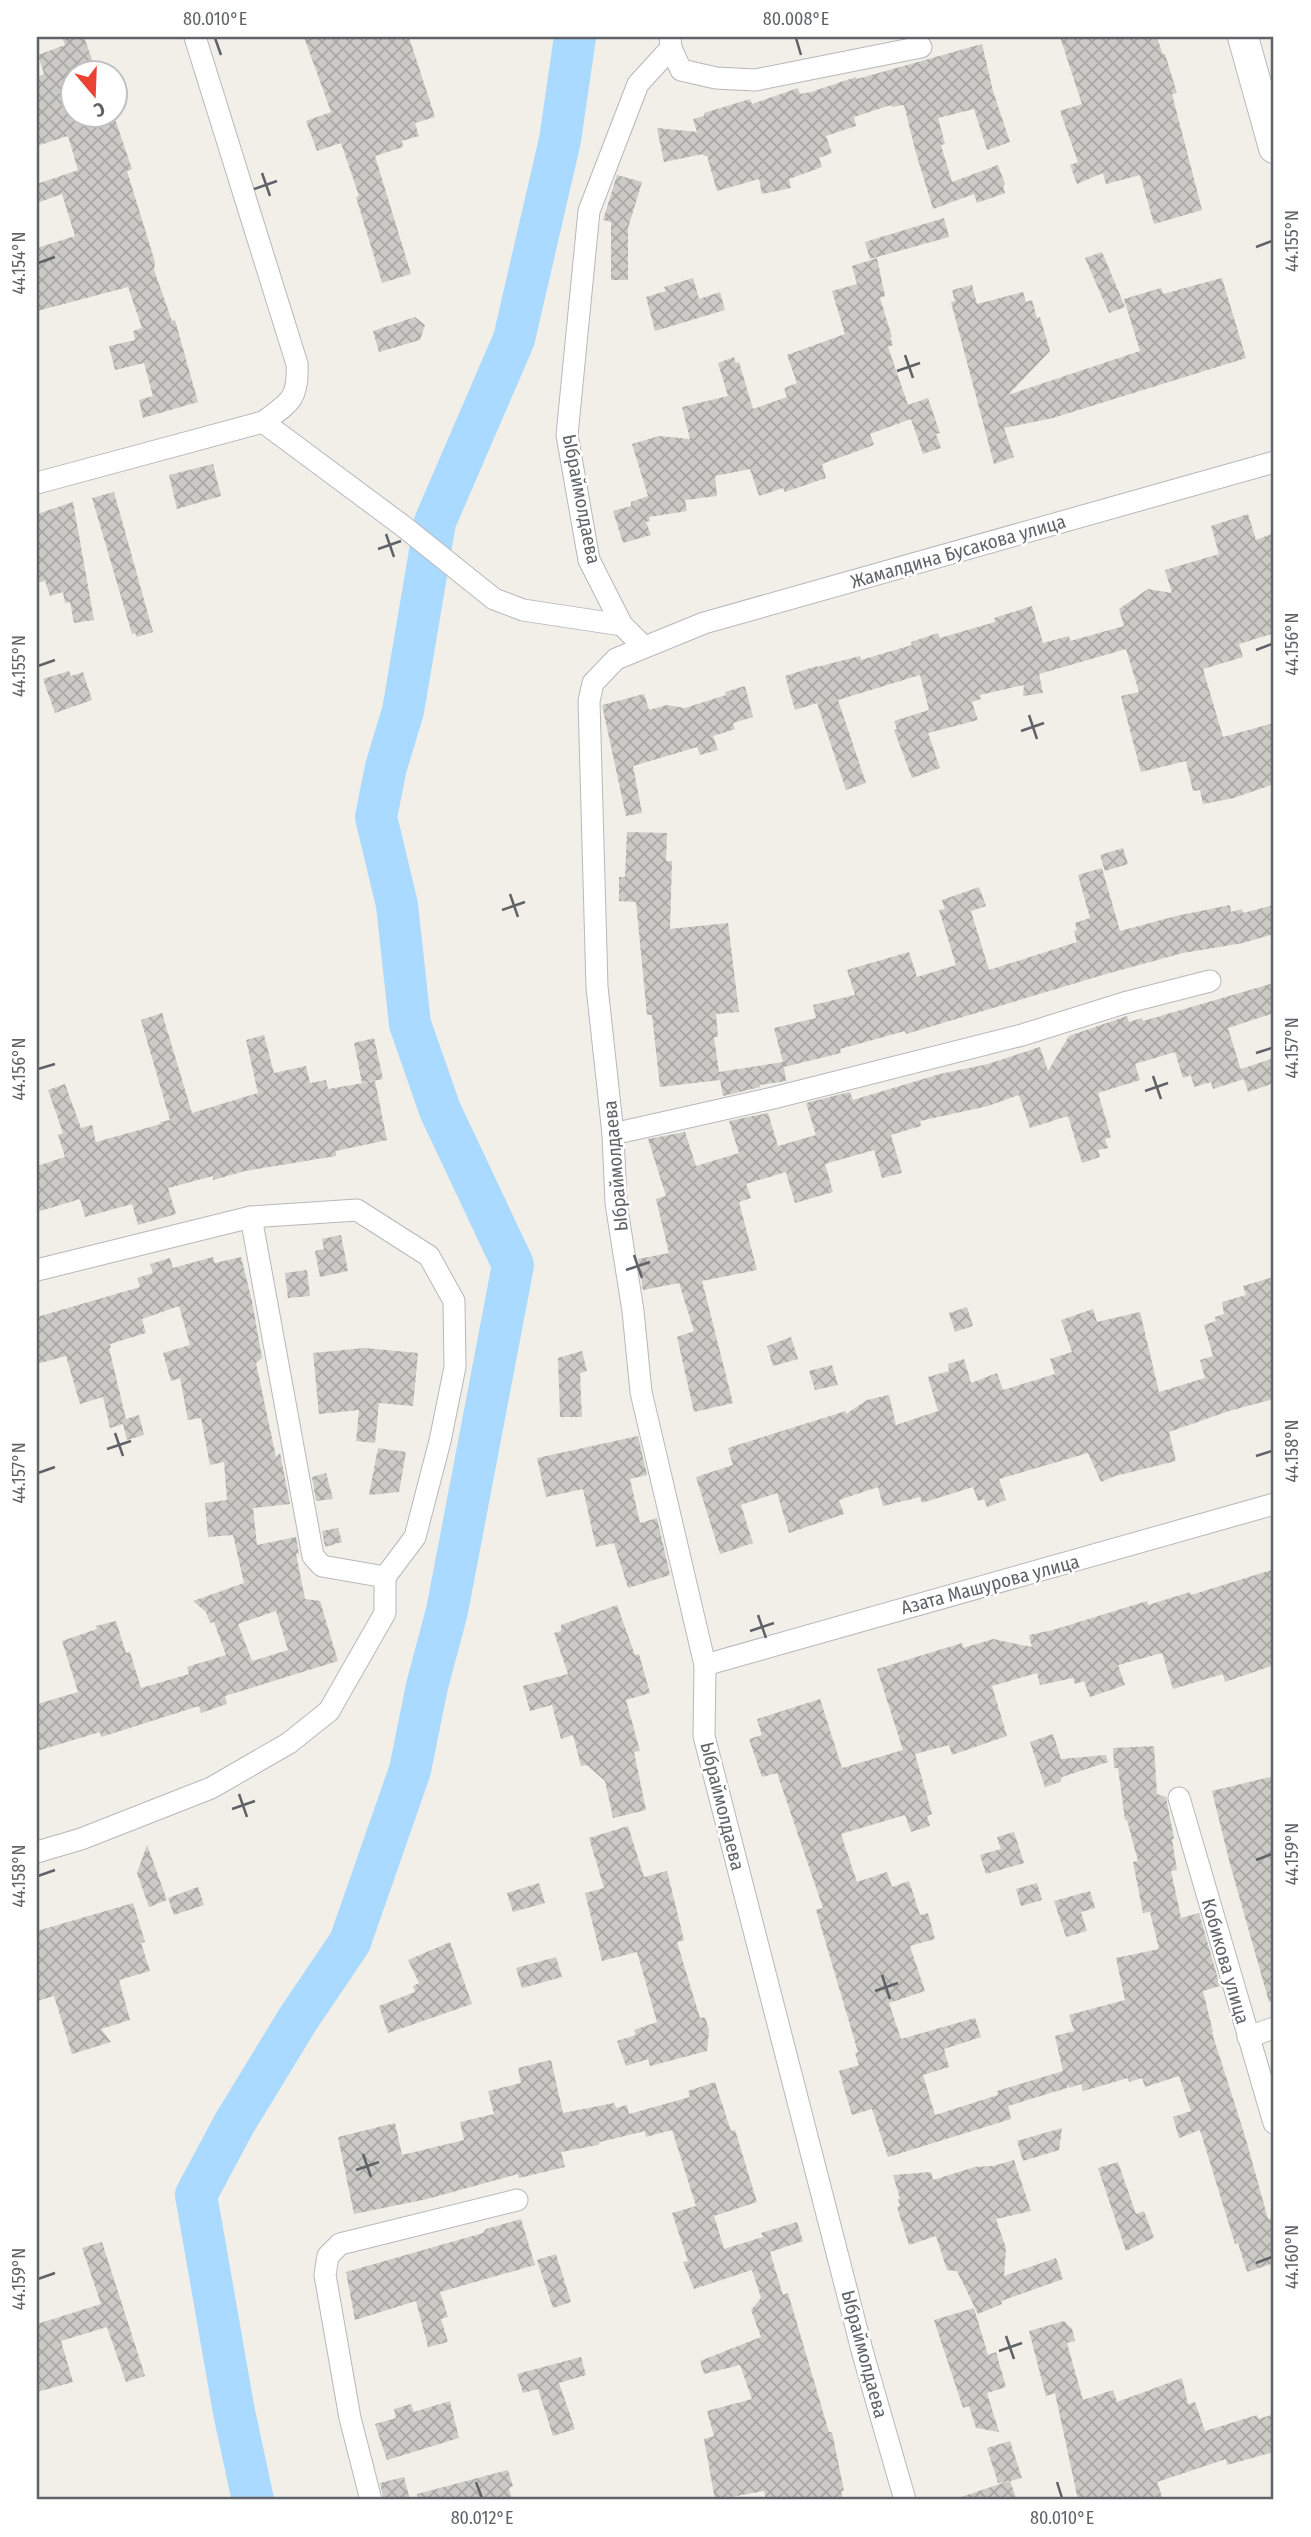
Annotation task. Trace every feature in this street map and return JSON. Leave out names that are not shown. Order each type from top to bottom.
[{"type":"street","points":[[37,483],[263,422],[290,403],[298,385],[297,364],[195,37]]},
{"type":"street","points":[[1243,37],[1274,148]]},
{"type":"street","points":[[670,42],[681,69],[716,78],[755,80],[921,47]]},
{"type":"street","name":"Ыбраймолдаева","points":[[670,42],[638,84],[589,211],[567,435],[589,560],[622,625],[644,647],[616,659],[602,672],[593,683],[589,701],[597,987],[613,1134],[616,1203],[633,1311],[641,1392],[705,1665],[704,1736],[863,2354],[905,2500]]},
{"type":"street","points":[[263,422],[403,526],[494,599],[523,610],[622,625]]},
{"type":"street","name":"Жамалдина Бусакова улица","points":[[644,647],[704,623],[1274,461]]},
{"type":"street","points":[[613,1134],[773,1098],[1022,1035],[1124,1003],[1210,981]]},
{"type":"street","points":[[37,1270],[251,1217],[357,1210],[429,1256],[454,1301],[455,1367],[440,1441],[415,1537],[385,1577],[385,1613],[329,1712],[289,1743],[211,1788],[81,1839],[37,1852]]},
{"type":"street","points":[[251,1217],[313,1556],[322,1566],[385,1577]]},
{"type":"street","name":"Азата Машурова улица","points":[[705,1665],[1274,1504]]},
{"type":"street","name":"Кобикова улица","points":[[1179,1798],[1274,2123]]},
{"type":"street","points":[[1248,2037],[1274,2028]]},
{"type":"street","points":[[371,2500],[350,2418],[329,2301],[325,2275],[328,2256],[340,2244],[517,2200]]},
{"type":"building","points":[[62,37],[84,37],[92,60],[60,60],[60,130],[119,130],[132,169],[127,171],[155,262],[154,270],[172,321],[175,320],[198,402],[143,418],[139,400],[153,396],[144,363],[115,370],[109,346],[135,340],[133,331],[142,328],[128,287],[37,311],[37,248],[75,236],[62,194],[37,203],[37,184],[78,170],[68,136],[37,146],[37,77],[44,74],[38,55],[65,45]]},
{"type":"building","points":[[304,37],[409,37],[435,117],[415,123],[419,136],[402,141],[403,147],[375,156],[411,274],[382,283],[356,197],[359,196],[341,143],[317,151],[306,121],[331,112]]},
{"type":"building","points":[[1060,37],[1157,37],[1177,93],[1172,94],[1202,210],[1154,224],[1140,175],[1106,184],[1103,173],[1077,184],[1070,165],[1078,162],[1060,111],[1082,104]]},
{"type":"building","points":[[982,44],[993,91],[1010,142],[987,150],[974,109],[938,118],[945,144],[941,145],[952,182],[998,165],[1005,184],[1005,193],[977,203],[974,194],[933,209],[904,105],[891,105],[854,117],[856,126],[826,136],[832,153],[819,158],[822,167],[789,179],[791,188],[762,194],[759,179],[717,191],[707,156],[703,154],[664,162],[657,128],[697,132],[693,119],[704,116],[704,113],[750,99],[752,104],[798,88],[800,94],[811,92],[856,77],[857,79]]},
{"type":"building","points":[[617,175],[642,182],[628,228],[628,280],[611,280],[611,222],[603,220]]},
{"type":"building","points":[[944,218],[949,237],[870,259],[865,242]]},
{"type":"building","points":[[1102,252],[1125,307],[1109,313],[1085,258]]},
{"type":"building","points":[[877,258],[885,296],[880,298],[893,345],[888,347],[908,405],[928,398],[940,433],[936,434],[941,448],[923,454],[911,419],[870,434],[874,445],[822,464],[826,478],[785,492],[783,488],[759,496],[750,469],[715,476],[717,496],[685,500],[687,511],[649,517],[650,521],[646,522],[651,535],[623,543],[613,511],[631,506],[631,502],[648,496],[632,444],[659,436],[690,439],[682,407],[728,396],[718,363],[734,357],[736,363],[739,362],[753,409],[787,397],[784,388],[797,383],[787,355],[845,334],[832,291],[857,284],[852,266]]},
{"type":"building","points":[[693,278],[699,299],[720,292],[725,310],[655,331],[646,297],[666,291],[664,287]]},
{"type":"building","points":[[1222,278],[1246,358],[1053,418],[1004,428],[1014,457],[994,464],[951,302],[955,301],[952,290],[972,285],[977,304],[1023,292],[1026,302],[1032,300],[1050,351],[1008,395],[1140,351],[1124,299],[1161,288],[1163,294]]},
{"type":"building","points":[[415,317],[425,325],[420,340],[379,352],[373,331]]},
{"type":"building","points":[[213,464],[221,496],[177,509],[169,475]]},
{"type":"building","points":[[114,492],[153,632],[137,637],[135,633],[132,634],[92,498]]},
{"type":"building","points":[[73,502],[94,620],[74,623],[70,602],[65,603],[63,592],[50,596],[45,581],[37,583],[37,514]]},
{"type":"building","points":[[1248,514],[1256,540],[1274,533],[1274,633],[1239,644],[1243,657],[1203,669],[1223,737],[1274,723],[1274,784],[1234,798],[1203,804],[1200,790],[1193,791],[1186,761],[1141,772],[1121,696],[1139,692],[1126,649],[1039,674],[1043,693],[1023,696],[1024,685],[980,695],[981,699],[972,702],[978,720],[928,733],[940,768],[912,778],[894,730],[897,729],[894,721],[929,710],[920,675],[838,700],[866,783],[846,790],[817,703],[795,710],[785,676],[860,656],[861,660],[912,645],[911,642],[938,633],[940,638],[995,622],[994,618],[1032,606],[1043,643],[1069,636],[1070,641],[1124,626],[1119,609],[1148,589],[1172,593],[1165,570],[1219,554],[1211,526]]},
{"type":"building","points":[[69,671],[71,676],[83,672],[92,700],[55,713],[43,679]]},
{"type":"building","points":[[745,686],[753,717],[733,723],[735,729],[713,736],[718,750],[700,755],[697,747],[633,766],[642,813],[626,816],[602,705],[644,694],[649,710],[667,705],[685,708]]},
{"type":"building","points":[[627,832],[667,833],[666,861],[672,861],[670,929],[728,923],[739,1012],[716,1014],[718,1037],[714,1037],[719,1072],[783,1062],[774,1028],[816,1018],[813,1005],[855,995],[847,970],[909,952],[917,977],[956,965],[939,910],[945,909],[942,900],[979,887],[986,906],[971,911],[989,970],[1077,942],[1075,923],[1090,918],[1078,875],[1102,868],[1120,931],[1230,905],[1231,912],[1242,909],[1243,913],[1274,905],[1274,934],[1243,943],[1183,953],[906,1034],[905,1031],[840,1049],[841,1053],[784,1067],[786,1081],[760,1085],[723,1096],[720,1080],[660,1087],[652,1015],[647,1015],[636,902],[619,901],[619,877],[625,877]]},
{"type":"building","points":[[1123,848],[1128,864],[1105,871],[1100,855]]},
{"type":"building","points":[[1274,983],[1274,1013],[1228,1028],[1243,1077],[1241,1069],[1274,1058],[1274,1083],[1248,1092],[1244,1079],[1213,1089],[1211,1082],[1194,1087],[1191,1075],[1183,1078],[1175,1052],[1135,1064],[1140,1080],[1098,1093],[1111,1137],[1105,1139],[1108,1148],[1098,1150],[1100,1157],[1082,1163],[1068,1116],[1030,1128],[1019,1095],[988,1106],[920,1121],[921,1126],[891,1135],[902,1173],[882,1178],[874,1150],[825,1164],[833,1192],[795,1203],[786,1172],[746,1184],[751,1198],[739,1202],[757,1270],[702,1281],[733,1403],[694,1412],[677,1337],[694,1331],[679,1283],[643,1290],[638,1259],[669,1253],[656,1199],[666,1196],[648,1139],[685,1132],[696,1166],[739,1153],[729,1121],[768,1113],[778,1146],[816,1135],[806,1103],[850,1092],[853,1100],[940,1074],[988,1064],[1040,1047],[1048,1071],[1069,1036],[1127,1016],[1129,1022],[1142,1018],[1143,1021]]},
{"type":"building","points":[[162,1013],[192,1113],[258,1093],[246,1040],[264,1035],[274,1073],[306,1066],[310,1083],[326,1080],[328,1089],[375,1081],[387,1140],[336,1151],[336,1156],[245,1171],[213,1180],[213,1176],[168,1188],[176,1214],[138,1225],[132,1204],[85,1217],[80,1199],[37,1212],[37,1166],[65,1157],[58,1135],[63,1133],[48,1090],[65,1084],[81,1128],[92,1125],[96,1142],[170,1120],[141,1020]]},
{"type":"building","points":[[374,1038],[383,1079],[362,1083],[354,1043]]},
{"type":"building","points":[[341,1235],[348,1271],[320,1277],[315,1251],[324,1249],[322,1239]]},
{"type":"building","points":[[213,1257],[215,1263],[241,1257],[262,1358],[256,1363],[276,1457],[280,1453],[290,1504],[253,1508],[257,1545],[296,1537],[299,1554],[296,1554],[305,1599],[320,1601],[338,1661],[225,1696],[227,1704],[201,1713],[199,1706],[101,1737],[100,1732],[37,1751],[37,1704],[78,1692],[62,1641],[97,1629],[96,1626],[116,1621],[126,1653],[130,1652],[141,1688],[189,1674],[187,1667],[226,1655],[214,1622],[210,1623],[206,1612],[193,1601],[244,1583],[233,1535],[208,1537],[205,1503],[227,1500],[224,1462],[210,1465],[201,1418],[188,1420],[180,1378],[171,1381],[163,1353],[190,1345],[179,1306],[142,1319],[146,1333],[110,1344],[126,1419],[139,1415],[144,1435],[127,1440],[123,1424],[110,1428],[103,1397],[80,1404],[66,1356],[37,1364],[37,1317],[140,1287],[137,1278],[153,1273],[150,1264],[170,1258],[173,1268]],"holes":[[[276,1611],[288,1650],[252,1661],[238,1624]]]},
{"type":"building","points":[[307,1270],[310,1296],[288,1298],[285,1273]]},
{"type":"building","points":[[1274,1277],[1274,1399],[1169,1432],[1176,1461],[1101,1482],[1088,1453],[999,1479],[1006,1500],[987,1507],[984,1499],[978,1501],[973,1487],[922,1503],[920,1497],[883,1506],[878,1487],[839,1500],[844,1514],[789,1533],[777,1493],[741,1505],[753,1543],[720,1554],[696,1477],[733,1465],[728,1448],[846,1411],[846,1414],[867,1400],[889,1395],[896,1425],[938,1411],[928,1377],[949,1371],[948,1364],[964,1359],[971,1383],[997,1373],[1003,1390],[1055,1374],[1050,1359],[1072,1352],[1061,1320],[1093,1309],[1097,1322],[1140,1312],[1159,1392],[1205,1378],[1200,1360],[1213,1356],[1204,1325],[1216,1321],[1215,1317],[1224,1314],[1222,1302],[1246,1295],[1243,1286]]},
{"type":"building","points":[[967,1307],[973,1326],[955,1332],[949,1313]]},
{"type":"building","points":[[791,1337],[798,1359],[773,1366],[767,1346]]},
{"type":"building","points":[[364,1348],[418,1353],[413,1406],[379,1403],[375,1443],[356,1441],[359,1410],[319,1414],[313,1353]]},
{"type":"building","points":[[582,1351],[587,1371],[580,1373],[582,1417],[560,1417],[558,1358]]},
{"type":"building","points":[[832,1365],[838,1385],[815,1390],[809,1371]]},
{"type":"building","points":[[638,1436],[647,1475],[630,1479],[640,1523],[657,1518],[670,1575],[628,1588],[614,1543],[596,1547],[583,1489],[546,1497],[537,1458]]},
{"type":"building","points":[[378,1448],[406,1452],[399,1492],[369,1495]]},
{"type":"building","points":[[326,1473],[333,1499],[316,1501],[312,1477]]},
{"type":"building","points":[[338,1528],[342,1542],[325,1547],[322,1531]]},
{"type":"building","points":[[1274,1569],[1274,1665],[1225,1682],[1223,1674],[1173,1689],[1162,1653],[1118,1665],[1125,1685],[1090,1697],[1084,1681],[1075,1684],[1073,1678],[1040,1685],[1037,1673],[992,1686],[1007,1736],[952,1755],[949,1745],[915,1754],[932,1814],[927,1816],[930,1826],[911,1832],[905,1815],[841,1834],[857,1882],[887,1872],[892,1887],[909,1881],[920,1915],[928,1913],[935,1939],[910,1946],[925,1991],[889,2003],[901,2039],[975,2018],[981,2037],[944,2049],[949,2067],[923,2075],[935,2115],[998,2095],[997,2091],[1063,2071],[1055,2036],[1074,2031],[1069,2015],[1125,2000],[1116,1958],[1159,1949],[1150,1912],[1143,1913],[1133,1862],[1138,1861],[1125,1820],[1118,1768],[1114,1768],[1113,1748],[1154,1746],[1157,1794],[1166,1797],[1174,1839],[1177,1870],[1171,1871],[1181,1918],[1199,1913],[1220,1986],[1203,1991],[1212,2033],[1268,2219],[1274,2217],[1274,2263],[1247,2272],[1238,2243],[1235,2244],[1200,2130],[1179,2138],[1173,2117],[1191,2111],[1179,2076],[1145,2087],[1142,2078],[1129,2082],[1128,2078],[1083,2091],[1081,2084],[1069,2088],[1068,2084],[1067,2088],[1008,2106],[1011,2119],[888,2157],[872,2109],[852,2115],[839,2071],[859,2065],[855,2053],[858,2052],[816,1910],[823,1908],[777,1773],[762,1777],[749,1739],[762,1735],[757,1719],[820,1699],[842,1768],[903,1750],[877,1669],[962,1643],[963,1648],[993,1639],[1032,1647],[1029,1635],[1147,1601],[1148,1605],[1190,1592],[1191,1595]]},
{"type":"building","points":[[617,1605],[635,1655],[639,1654],[650,1693],[626,1700],[640,1751],[634,1752],[646,1810],[613,1818],[605,1781],[587,1765],[581,1766],[573,1735],[561,1739],[552,1705],[530,1711],[523,1686],[568,1674],[554,1633],[561,1631],[561,1625]]},
{"type":"building","points":[[1053,1734],[1061,1759],[1106,1755],[1108,1762],[1062,1777],[1060,1782],[1045,1787],[1030,1742]]},
{"type":"building","points":[[1274,1776],[1274,2001],[1269,2002],[1212,1791]]},
{"type":"building","points":[[628,1826],[644,1877],[667,1871],[684,1940],[677,1942],[700,2018],[705,2017],[709,2030],[707,2051],[650,2066],[648,2059],[626,2066],[617,2041],[636,2035],[634,2030],[657,2022],[637,1952],[602,1961],[585,1893],[604,1888],[589,1838]]},
{"type":"building","points":[[1014,1832],[1024,1863],[986,1874],[980,1855],[1001,1849],[997,1837]]},
{"type":"building","points":[[147,1845],[167,1900],[149,1907],[137,1873]]},
{"type":"building","points":[[539,1883],[545,1903],[513,1912],[507,1893]]},
{"type":"building","points":[[1037,1883],[1042,1900],[1021,1906],[1016,1889]]},
{"type":"building","points":[[198,1887],[204,1905],[174,1915],[168,1898]]},
{"type":"building","points":[[1090,1891],[1095,1908],[1081,1912],[1087,1931],[1066,1937],[1054,1901]]},
{"type":"building","points":[[133,1903],[145,1942],[141,1943],[150,1971],[119,1980],[130,2020],[101,2029],[111,2042],[72,2054],[54,1996],[37,2001],[37,1931]]},
{"type":"building","points":[[450,1942],[472,2004],[388,2033],[379,2006],[415,1992],[413,1986],[419,1983],[408,1960]]},
{"type":"building","points":[[556,1957],[562,1977],[522,1988],[516,1968]]},
{"type":"building","points":[[551,2060],[563,2113],[614,2103],[616,2108],[627,2105],[629,2114],[690,2097],[688,2091],[715,2082],[731,2131],[735,2130],[757,2202],[714,2216],[724,2249],[763,2237],[761,2233],[797,2222],[803,2241],[770,2252],[783,2295],[788,2293],[829,2432],[832,2432],[844,2491],[841,2491],[843,2500],[766,2500],[764,2491],[715,2500],[704,2439],[714,2436],[707,2411],[752,2399],[740,2365],[704,2374],[700,2361],[761,2337],[751,2310],[761,2298],[752,2270],[694,2289],[683,2262],[688,2261],[672,2213],[696,2206],[672,2130],[646,2137],[645,2131],[600,2142],[598,2145],[561,2152],[565,2167],[519,2178],[518,2174],[427,2199],[354,2214],[338,2137],[395,2123],[402,2155],[464,2140],[460,2122],[494,2114],[488,2091],[521,2083],[518,2068]]},
{"type":"building","points":[[1062,2128],[1059,2150],[1023,2161],[1017,2141]]},
{"type":"building","points":[[1014,2160],[1031,2211],[996,2219],[1006,2248],[1004,2276],[1056,2258],[1063,2279],[1001,2301],[1002,2304],[978,2314],[957,2271],[947,2270],[936,2236],[909,2245],[897,2207],[900,2206],[900,2199],[893,2175],[931,2172],[933,2180],[975,2167],[993,2166]]},
{"type":"building","points":[[1118,2162],[1136,2214],[1144,2211],[1154,2238],[1126,2251],[1098,2168]]},
{"type":"building","points":[[521,2219],[535,2265],[440,2292],[448,2317],[441,2319],[448,2342],[428,2347],[416,2301],[355,2320],[346,2272],[483,2233],[486,2229]]},
{"type":"building","points":[[102,2242],[145,2376],[126,2382],[107,2327],[61,2341],[73,2382],[37,2392],[37,2324],[101,2304],[82,2248]]},
{"type":"building","points":[[556,2254],[571,2302],[553,2308],[537,2260]]},
{"type":"building","points":[[974,2308],[988,2355],[996,2352],[1006,2387],[987,2393],[999,2432],[976,2428],[969,2406],[963,2408],[934,2320]]},
{"type":"building","points":[[1064,2321],[1072,2329],[1075,2341],[1067,2343],[1083,2400],[1113,2390],[1117,2402],[1182,2378],[1188,2404],[1195,2402],[1205,2431],[1257,2415],[1258,2419],[1274,2414],[1274,2452],[1227,2465],[1226,2459],[1157,2482],[1163,2500],[1078,2500],[1055,2393],[1046,2396],[1029,2331]]},
{"type":"building","points":[[581,2357],[586,2375],[559,2383],[575,2429],[553,2436],[538,2389],[523,2393],[517,2374]]},
{"type":"building","points":[[450,2401],[459,2438],[387,2460],[375,2424],[396,2418],[394,2409],[411,2404],[414,2412]]},
{"type":"building","points":[[1010,2441],[1022,2478],[1010,2481],[1017,2500],[962,2500],[961,2497],[1009,2481],[998,2483],[987,2448]]},
{"type":"building","points":[[508,2470],[513,2486],[509,2488],[512,2500],[418,2500],[417,2494]]},
{"type":"building","points":[[404,2477],[410,2500],[384,2500],[380,2483]]},
{"type":"waterway","points":[[253,2500],[234,2412],[196,2195],[234,2124],[298,2019],[350,1942],[410,1770],[427,1686],[447,1611],[513,1265],[440,1110],[410,1024],[397,905],[376,817],[386,767],[403,711],[435,522],[514,339],[560,140],[575,37]]}]
